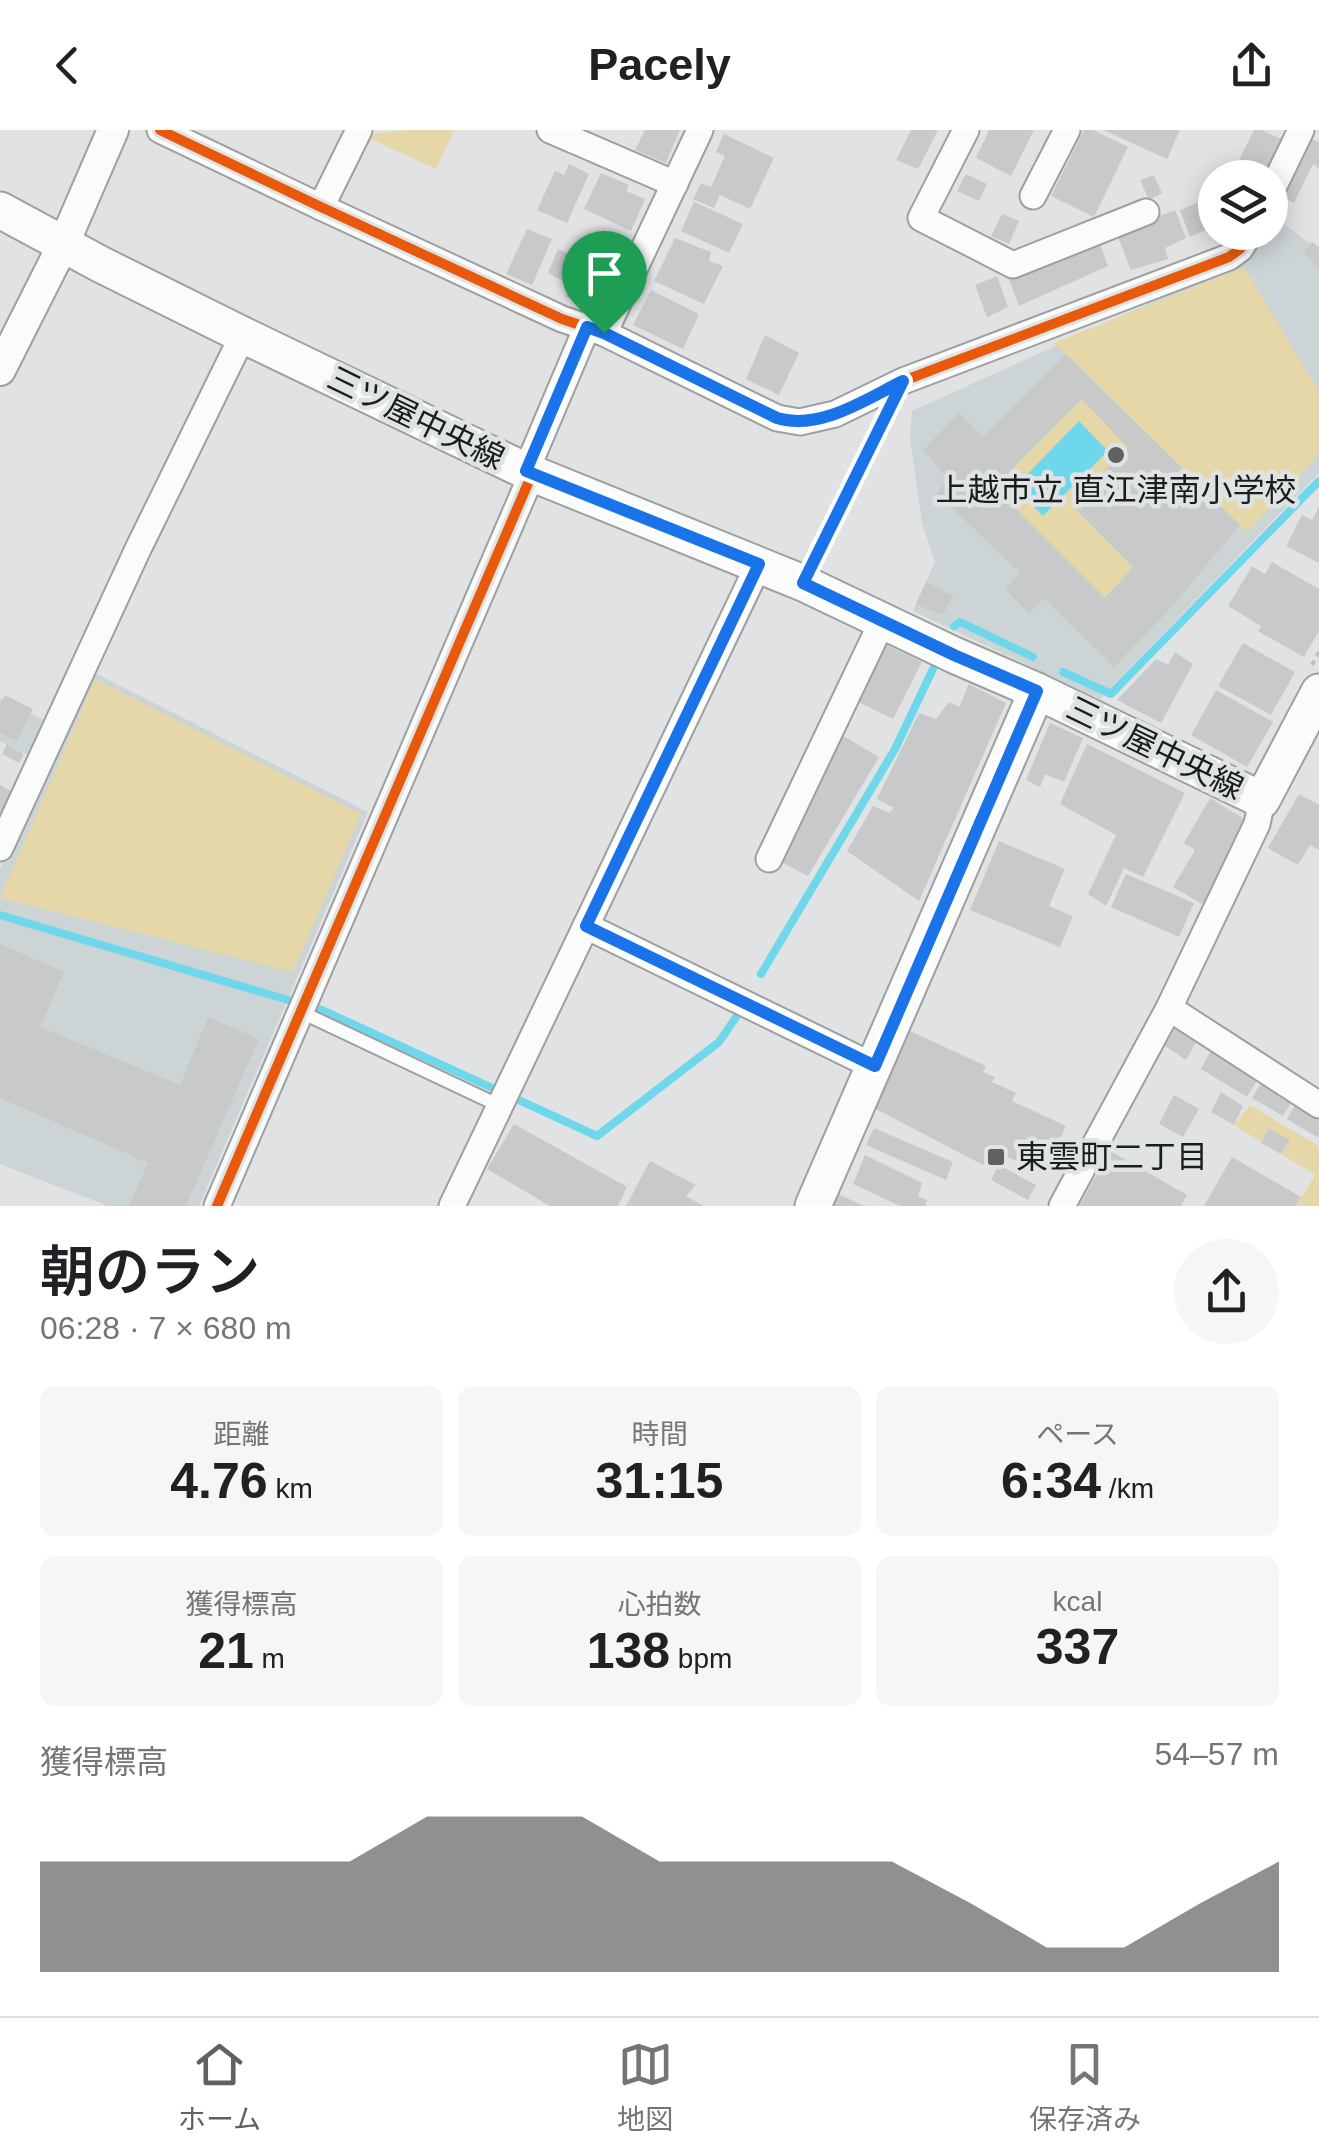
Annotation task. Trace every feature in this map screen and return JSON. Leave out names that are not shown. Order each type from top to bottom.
[{"type":"main road","name":"三ツ屋中央線","points":[[6,213],[243,335],[529,472],[803,583],[1262,800],[1316,689]]},
{"type":"main road","points":[[813,1206],[1037,691]]},
{"type":"street","points":[[0,370],[64,243],[113,130]]},
{"type":"street","points":[[160,130],[789,422],[835,414],[903,381],[1229,258],[1239,250]]},
{"type":"street","points":[[321,208],[359,130]]},
{"type":"street","points":[[550,130],[675,184]]},
{"type":"street","points":[[216,1206],[529,472],[595,330],[700,130]]},
{"type":"street","points":[[966,130],[921,218],[1013,264],[1146,212]]},
{"type":"street","points":[[1033,196],[1067,130]]},
{"type":"street","points":[[1286,160],[1301,130]]},
{"type":"street","points":[[0,848],[243,335]]},
{"type":"street","points":[[452,1206],[759,564]]},
{"type":"street","points":[[769,858],[882,622]]},
{"type":"street","points":[[1062,1206],[1168,1008],[1257,824],[1262,800]]},
{"type":"street","points":[[586,926],[875,1066]]},
{"type":"street","points":[[1168,1008],[1319,1105]]},
{"type":"lane","points":[[803,583],[903,381]]},
{"type":"lane","points":[[299,1011],[500,1106]]},
{"type":"path","points":[[1316,689],[1319,652]]},
{"type":"shaded area","points":[[454,130],[436,169],[370,139],[373,134]]},
{"type":"shaded area","name":"上越市立 直江津南小学校","points":[[1288,227],[1319,251],[1319,473],[1100,699],[913,611],[935,562],[922,523],[910,438],[912,411],[1245,260],[1254,250],[1288,250]]},
{"type":"shaded area","points":[[1244,267],[1319,392],[1319,455],[1247,532],[1054,343]]},
{"type":"shaded area","points":[[1082,399],[1128,448],[1071,505],[1133,567],[1105,598],[994,487]]},
{"type":"shaded area","points":[[91,671],[368,812],[199,1206],[108,1206],[0,1164],[0,869],[47,764],[0,741],[0,698],[63,729]]},
{"type":"shaded area","points":[[95,679],[361,814],[293,972],[0,898]]},
{"type":"shaded area","points":[[1250,1105],[1319,1146],[1319,1206],[1296,1206],[1315,1175],[1234,1125]]},
{"type":"water","points":[[1079,421],[1108,451],[1043,516],[1015,487]]},
{"type":"building","points":[[645,130],[680,130],[666,163],[635,150]]},
{"type":"building","points":[[911,130],[938,130],[918,169],[896,160]]},
{"type":"building","points":[[989,130],[1034,130],[1011,176],[976,158]]},
{"type":"building","points":[[1084,130],[1093,130],[1128,147],[1094,217],[1051,196]]},
{"type":"building","points":[[1103,130],[1180,130],[1167,159]]},
{"type":"building","points":[[1254,130],[1286,141],[1277,160],[1239,160]]},
{"type":"building","points":[[724,134],[774,158],[750,209],[720,195],[714,208],[693,199],[701,183],[711,187],[725,156],[716,152]]},
{"type":"building","points":[[1308,137],[1319,142],[1319,168],[1313,164],[1294,203],[1288,200],[1288,179]]},
{"type":"building","points":[[569,164],[589,174],[567,223],[537,210],[555,171],[564,175]]},
{"type":"building","points":[[601,173],[629,185],[626,191],[645,199],[631,231],[584,209]]},
{"type":"building","points":[[966,174],[987,184],[979,201],[957,191]]},
{"type":"building","points":[[1154,175],[1162,193],[1149,200],[1140,180]]},
{"type":"building","points":[[694,202],[743,224],[729,253],[681,231]]},
{"type":"building","points":[[1198,202],[1198,233],[1190,237],[1180,210]]},
{"type":"building","points":[[1175,210],[1186,238],[1165,248],[1168,259],[1131,270],[1116,232]]},
{"type":"building","points":[[1002,214],[1019,221],[1009,244],[991,236]]},
{"type":"building","points":[[527,229],[552,239],[532,285],[506,274]]},
{"type":"building","points":[[675,238],[711,252],[709,261],[723,266],[704,304],[654,281]]},
{"type":"building","points":[[1098,239],[1108,266],[1019,306],[1008,277]]},
{"type":"building","points":[[1312,242],[1319,247],[1319,269],[1303,253]]},
{"type":"building","points":[[558,249],[610,273],[594,308],[565,296],[570,285],[548,273]]},
{"type":"building","points":[[997,276],[1008,307],[987,317],[975,285]]},
{"type":"building","points":[[651,290],[699,314],[683,349],[633,325]]},
{"type":"building","points":[[765,335],[799,353],[779,395],[746,379]]},
{"type":"building","points":[[1066,354],[1240,525],[1171,608],[1114,667],[1044,598],[1029,613],[1005,589],[1020,573],[936,493],[948,480],[923,450],[959,413],[983,437]],"holes":[[[1082,399],[1128,448],[1071,504],[1133,567],[1105,598],[994,487]]]},
{"type":"building","points":[[1319,507],[1319,563],[1286,546],[1302,515],[1312,520]]},
{"type":"building","points":[[1272,562],[1319,589],[1319,631],[1304,657],[1258,631],[1261,626],[1228,606],[1252,566],[1265,574]]},
{"type":"building","points":[[926,582],[953,596],[943,615],[916,604]]},
{"type":"building","points":[[883,643],[922,662],[893,719],[855,700]]},
{"type":"building","points":[[1243,643],[1295,672],[1271,715],[1218,686]]},
{"type":"building","points":[[1175,652],[1193,664],[1161,723],[1117,700],[1156,659],[1168,665]]},
{"type":"building","points":[[969,684],[1006,703],[919,901],[847,851],[873,806],[889,813],[894,808],[877,799],[919,713],[936,719],[949,702],[959,707]]},
{"type":"building","points":[[1216,690],[1273,722],[1247,767],[1191,735]]},
{"type":"building","points":[[5,695],[33,709],[17,741],[0,733],[0,704]]},
{"type":"building","points":[[1050,723],[1083,738],[1064,782],[1045,774],[1040,787],[1026,780]]},
{"type":"building","points":[[840,734],[879,757],[808,876],[779,861]]},
{"type":"building","points":[[7,744],[24,754],[19,763],[2,754]]},
{"type":"building","points":[[1087,744],[1185,793],[1143,877],[1124,868],[1106,906],[1088,894],[1116,835],[1060,804]]},
{"type":"building","points":[[0,785],[14,793],[0,815]]},
{"type":"building","points":[[1299,794],[1319,805],[1319,850],[1310,845],[1298,865],[1268,848]]},
{"type":"building","points":[[1210,798],[1251,823],[1204,905],[1173,887],[1195,850],[1184,843]]},
{"type":"building","points":[[999,841],[1065,869],[1049,906],[1073,916],[1060,947],[970,910]]},
{"type":"building","points":[[1126,874],[1194,903],[1179,937],[1111,907]]},
{"type":"building","points":[[0,944],[64,972],[40,1027],[180,1085],[208,1017],[259,1039],[186,1206],[129,1206],[148,1163],[0,1098]]},
{"type":"building","points":[[1177,1025],[1199,1037],[1186,1060],[1165,1046]]},
{"type":"building","points":[[910,1031],[986,1066],[983,1072],[995,1077],[992,1082],[1016,1093],[1012,1101],[1066,1126],[1044,1174],[990,1149],[983,1165],[874,1108]]},
{"type":"building","points":[[1214,1045],[1260,1075],[1247,1097],[1201,1069]]},
{"type":"building","points":[[1264,1078],[1295,1096],[1283,1116],[1252,1098]]},
{"type":"building","points":[[1221,1092],[1243,1106],[1234,1125],[1211,1112]]},
{"type":"building","points":[[1174,1095],[1199,1109],[1183,1137],[1159,1124]]},
{"type":"building","points":[[1298,1100],[1319,1112],[1319,1138],[1287,1119]]},
{"type":"building","points":[[514,1124],[627,1187],[618,1206],[550,1206],[487,1169]]},
{"type":"building","points":[[874,1128],[953,1162],[946,1180],[866,1145]]},
{"type":"building","points":[[1269,1128],[1290,1140],[1281,1154],[1261,1143]]},
{"type":"building","points":[[1110,1151],[1187,1195],[1181,1206],[1079,1206]]},
{"type":"building","points":[[865,1155],[922,1183],[918,1196],[927,1200],[925,1206],[900,1206],[853,1184]]},
{"type":"building","points":[[1232,1157],[1301,1197],[1296,1206],[1204,1206]]},
{"type":"building","points":[[650,1161],[696,1185],[686,1196],[704,1206],[626,1206]]},
{"type":"building","points":[[999,1165],[1036,1185],[1028,1200],[991,1180]]},
{"type":"building","points":[[835,1193],[865,1206],[830,1206]]},
{"type":"waterway","points":[[1063,672],[1111,694],[1319,481]]},
{"type":"waterway","points":[[954,626],[960,622],[1033,657]]},
{"type":"waterway","points":[[761,974],[895,749],[933,669]]},
{"type":"waterway","points":[[0,915],[322,1010],[597,1136],[719,1042],[743,1007]]},
{"type":"cycle path","points":[[160,130],[562,319],[604,333],[777,418],[800,422],[835,414],[903,381],[1229,257],[1239,250]]},
{"type":"cycle path","points":[[217,1206],[532,474]]},
{"type":"place","name":"上越市立 直江津南小学校","points":[[1116,455]]},
{"type":"place","name":"東雲町二丁目","points":[[996,1157]]},
{"type":"route","points":[[587,327],[604,333],[789,422],[835,414],[903,381],[803,583],[1037,691],[875,1066],[586,926],[759,564],[526,471],[587,327]]}]
